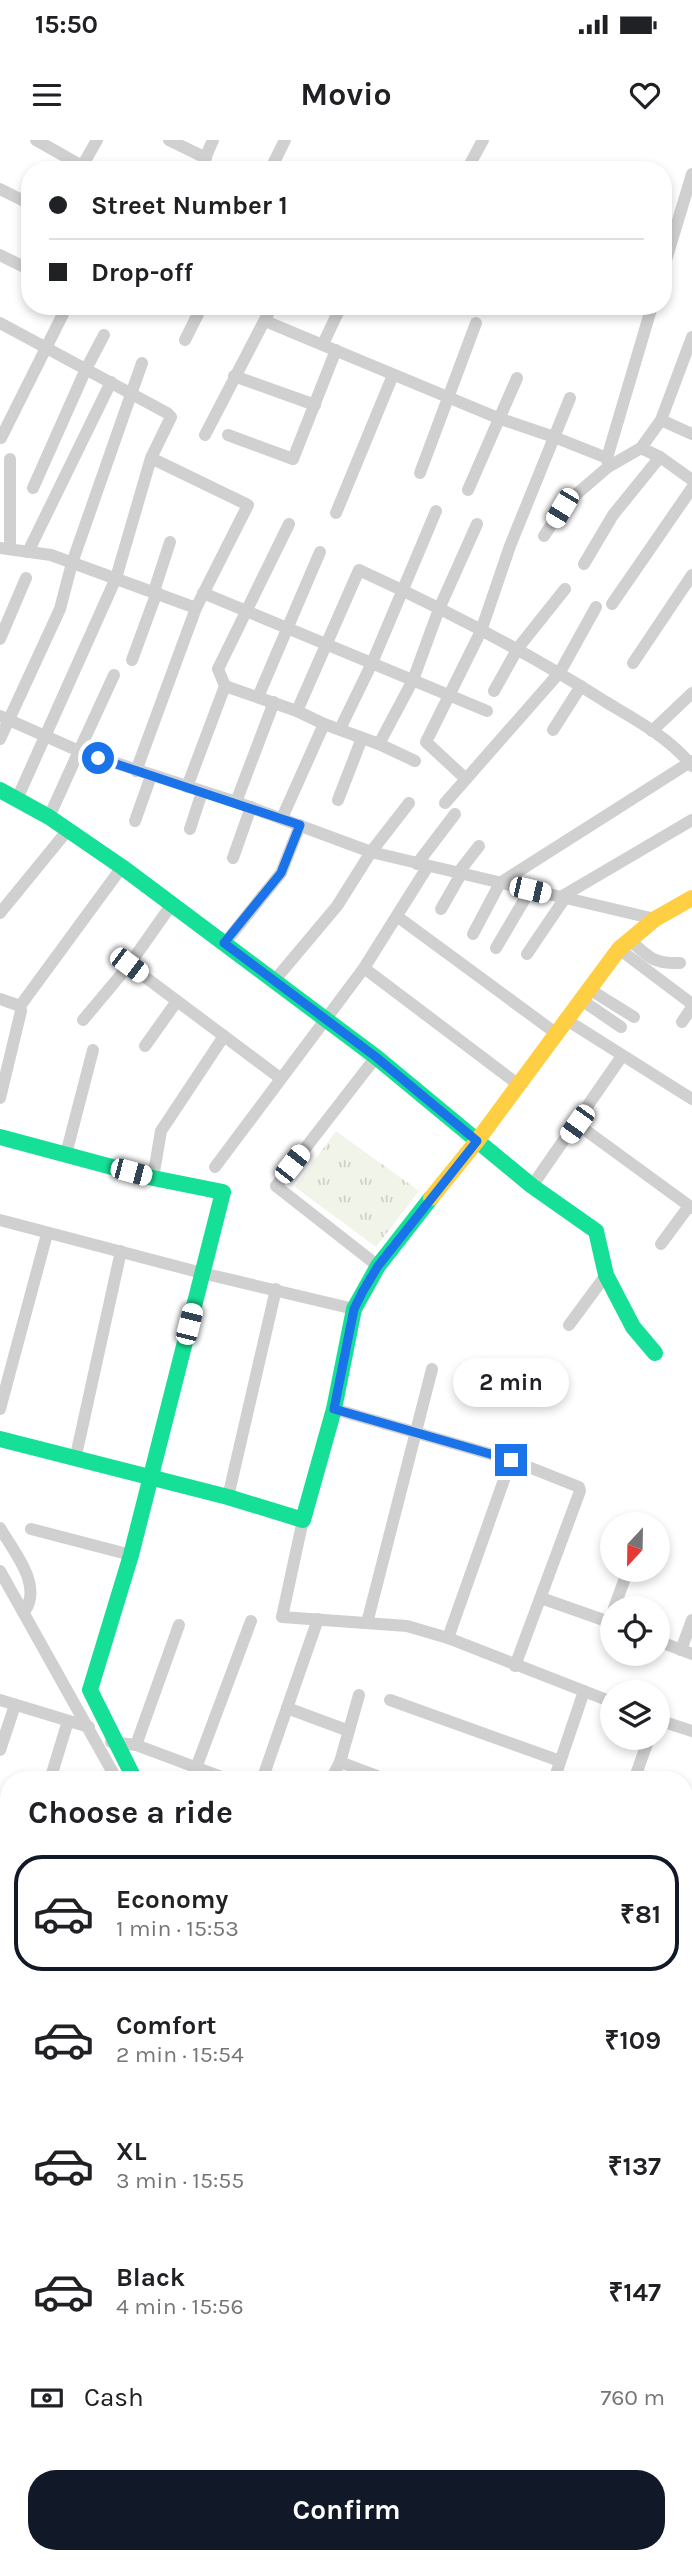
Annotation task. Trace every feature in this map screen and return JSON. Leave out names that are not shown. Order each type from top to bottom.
[{"type":"street","points":[[36,140],[71,161]]},
{"type":"street","points":[[88,161],[97,140]]},
{"type":"street","points":[[169,140],[199,161]]},
{"type":"street","points":[[204,161],[213,140]]},
{"type":"street","points":[[274,161],[285,140]]},
{"type":"street","points":[[472,161],[483,140]]},
{"type":"street","points":[[672,240],[692,174]]},
{"type":"street","points":[[0,189],[21,200]]},
{"type":"street","points":[[0,255],[21,266]]},
{"type":"street","points":[[1,438],[62,315]]},
{"type":"street","points":[[185,340],[198,315]]},
{"type":"street","points":[[205,435],[268,315]]},
{"type":"street","points":[[323,344],[337,315]]},
{"type":"street","points":[[608,463],[649,315]]},
{"type":"street","points":[[265,321],[498,418],[554,437],[608,463]]},
{"type":"street","points":[[420,473],[476,323]]},
{"type":"street","points":[[1,325],[167,412],[171,417],[151,458],[116,578],[45,736],[5,794],[49,817],[122,867],[376,1057],[532,1186],[596,1231],[606,1275],[633,1327],[655,1353]]},
{"type":"street","points":[[33,488],[104,335]]},
{"type":"street","points":[[544,536],[565,504],[608,463],[641,448],[661,420],[692,337]]},
{"type":"street","points":[[228,435],[293,459],[336,350]]},
{"type":"street","points":[[0,738],[4,718],[60,609],[72,563],[142,363]]},
{"type":"street","points":[[679,374],[692,379]]},
{"type":"street","points":[[336,513],[393,375]]},
{"type":"street","points":[[234,376],[315,405]]},
{"type":"street","points":[[468,490],[517,378]]},
{"type":"street","points":[[28,552],[111,383]]},
{"type":"street","points":[[466,779],[426,742],[481,631],[510,546],[570,398]]},
{"type":"street","points":[[661,420],[692,434]]},
{"type":"street","points":[[641,448],[660,457],[692,480]]},
{"type":"street","points":[[584,564],[613,515],[660,457]]},
{"type":"street","points":[[136,771],[196,608],[248,505],[151,458]]},
{"type":"street","points":[[10,460],[5,549],[51,555],[156,591],[196,608]]},
{"type":"street","points":[[612,604],[692,488]]},
{"type":"street","points":[[340,729],[372,663],[436,512]]},
{"type":"street","points":[[187,787],[225,686],[218,668],[289,524]]},
{"type":"street","points":[[379,744],[413,680],[439,609],[477,524]]},
{"type":"street","points":[[132,660],[170,542]]},
{"type":"street","points":[[258,697],[320,552]]},
{"type":"street","points":[[297,711],[359,570],[518,648],[560,672],[652,730],[691,763],[500,883],[473,934]]},
{"type":"street","points":[[632,663],[692,575]]},
{"type":"street","points":[[0,639],[26,578]]},
{"type":"street","points":[[494,691],[518,648],[565,589]]},
{"type":"street","points":[[203,593],[487,711]]},
{"type":"street","points":[[445,803],[560,672],[596,607]]},
{"type":"street","points":[[49,817],[114,675]]},
{"type":"street","points":[[225,686],[297,711],[415,761]]},
{"type":"street","points":[[553,730],[581,686]]},
{"type":"street","points":[[652,730],[692,692]]},
{"type":"street","points":[[236,802],[274,702]]},
{"type":"street","points":[[4,718],[79,751],[251,807],[371,852],[655,919]]},
{"type":"street","points":[[282,818],[324,723]]},
{"type":"street","points":[[338,800],[362,738]]},
{"type":"street","points":[[135,821],[151,776]]},
{"type":"street","points":[[190,829],[202,792]]},
{"type":"street","points":[[274,981],[337,906],[371,852],[408,803]]},
{"type":"street","points":[[233,858],[251,807]]},
{"type":"street","points":[[215,1167],[364,968],[398,917],[423,865],[455,814]]},
{"type":"street","points":[[527,954],[563,897],[692,820]]},
{"type":"street","points":[[224,943],[281,873],[300,825]]},
{"type":"street","points":[[0,913],[67,831]]},
{"type":"street","points":[[441,909],[459,874],[479,846]]},
{"type":"street","points":[[0,1098],[20,1006],[122,867]]},
{"type":"street","points":[[496,948],[530,890]]},
{"type":"street","points":[[600,1697],[448,1638],[407,1626],[282,1616],[303,1520],[334,1409],[354,1309],[378,1266],[477,1141],[565,1019],[624,944],[655,919],[692,898]]},
{"type":"street","points":[[83,1020],[129,965],[172,904]]},
{"type":"street","points":[[398,917],[556,1034]]},
{"type":"street","points":[[624,944],[662,964],[680,963]]},
{"type":"street","points":[[624,944],[692,1006],[682,1022]]},
{"type":"street","points":[[129,965],[280,1078]]},
{"type":"street","points":[[364,968],[519,1085]]},
{"type":"street","points":[[585,994],[634,1017]]},
{"type":"street","points":[[585,994],[621,1027]]},
{"type":"street","points":[[0,999],[20,1006]]},
{"type":"street","points":[[145,1045],[177,1001]]},
{"type":"street","points":[[565,1019],[692,1099]]},
{"type":"street","points":[[153,1178],[161,1131],[224,1036]]},
{"type":"street","points":[[66,1154],[93,1050]]},
{"type":"street","points":[[532,1186],[622,1056]]},
{"type":"street","points":[[376,1057],[275,1186],[378,1266]]},
{"type":"street","points":[[577,1124],[690,1207],[661,1244]]},
{"type":"street","points":[[0,1137],[153,1178],[223,1192],[131,1555],[90,1689],[115,1771]]},
{"type":"street","points":[[0,1220],[202,1273],[354,1309]]},
{"type":"street","points":[[0,1409],[47,1234]]},
{"type":"street","points":[[75,1460],[121,1251]]},
{"type":"street","points":[[569,1325],[606,1275]]},
{"type":"street","points":[[228,1497],[276,1289]]},
{"type":"street","points":[[367,1623],[432,1368]]},
{"type":"street","points":[[334,1409],[511,1460],[579,1488],[515,1666]]},
{"type":"street","points":[[0,1439],[228,1497],[303,1520]]},
{"type":"street","points":[[448,1638],[511,1460]]},
{"type":"street","points":[[0,1528],[31,1585],[29,1605],[24,1612]]},
{"type":"street","points":[[31,1530],[131,1555]]},
{"type":"street","points":[[0,1571],[89,1727],[107,1742],[128,1771]]},
{"type":"street","points":[[541,1598],[600,1613]]},
{"type":"street","points":[[265,1771],[318,1619]]},
{"type":"street","points":[[670,1646],[687,1652],[692,1620]]},
{"type":"street","points":[[196,1768],[251,1622]]},
{"type":"street","points":[[136,1745],[179,1625]]},
{"type":"street","points":[[557,1771],[584,1691]]},
{"type":"street","points":[[336,1771],[359,1695]]},
{"type":"street","points":[[0,1700],[89,1727]]},
{"type":"street","points":[[390,1700],[560,1761]]},
{"type":"street","points":[[0,1750],[15,1705]]},
{"type":"street","points":[[287,1708],[349,1731]]},
{"type":"street","points":[[53,1771],[68,1721]]},
{"type":"street","points":[[670,1724],[692,1731]]},
{"type":"street","points":[[107,1742],[136,1745],[204,1771]]},
{"type":"street","points":[[637,1771],[645,1750]]},
{"type":"street","points":[[340,1762],[364,1771]]},
{"type":"green space","points":[[336,1131],[419,1191],[376,1247],[295,1187]]},
{"type":"traffic: fast","points":[[0,790],[49,817],[122,867],[376,1057],[532,1186],[596,1231],[606,1275],[633,1327],[655,1353]]},
{"type":"traffic: fast","points":[[0,1137],[153,1178],[223,1192],[131,1555],[90,1690],[130,1771]]},
{"type":"traffic: fast","points":[[0,1439],[228,1497],[303,1520],[334,1409],[354,1309],[378,1266],[431,1198]]},
{"type":"traffic: slow","points":[[431,1198],[477,1141],[619,949],[655,919],[692,898]]},
{"type":"route","points":[[98,758],[300,825],[281,873],[224,943],[376,1057],[477,1141],[378,1266],[363,1291],[354,1309],[334,1409],[511,1460]]}]
